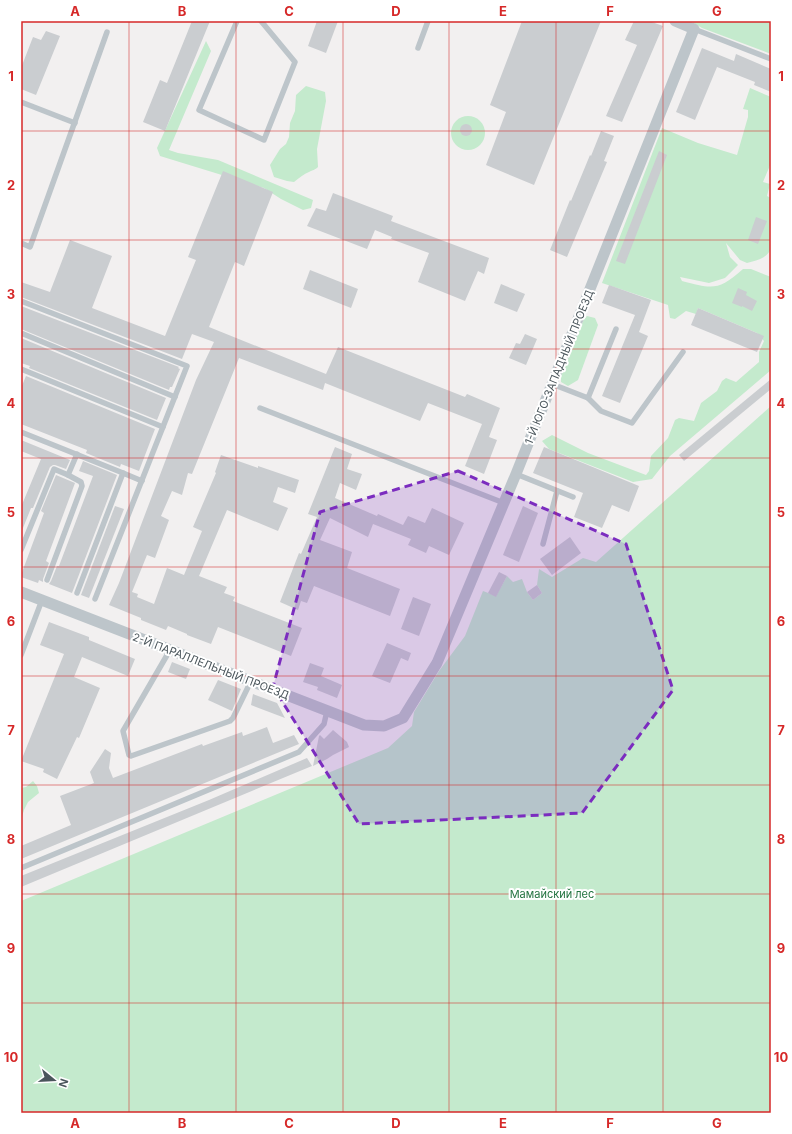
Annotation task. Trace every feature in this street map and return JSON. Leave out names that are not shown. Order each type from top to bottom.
[{"type":"street","points":[[675,21],[694,29]]},
{"type":"street","name":"1-Й ЮГО-ЗАПАДНЫЙ ПРОЕЗД","points":[[403,718],[437,663],[516,474],[694,29]]},
{"type":"street","name":"2-Й ПАРАЛЛЕЛЬНЫЙ ПРОЕЗД","points":[[21,592],[364,725],[384,726],[403,718]]},
{"type":"lane","points":[[237,21],[199,110],[264,140],[295,62],[261,21]]},
{"type":"lane","points":[[418,48],[428,21]]},
{"type":"lane","points":[[694,29],[771,59]]},
{"type":"lane","points":[[21,243],[30,246],[107,32]]},
{"type":"lane","points":[[21,102],[74,123]]},
{"type":"lane","points":[[21,301],[187,366],[95,599]]},
{"type":"lane","points":[[588,398],[616,329]]},
{"type":"lane","points":[[21,334],[175,396]]},
{"type":"lane","points":[[552,384],[588,398],[600,411],[632,424],[683,352]]},
{"type":"lane","points":[[22,371],[163,427]]},
{"type":"lane","points":[[260,408],[504,503]]},
{"type":"lane","points":[[21,432],[142,481]]},
{"type":"lane","points":[[68,475],[76,454]]},
{"type":"lane","points":[[21,550],[54,469],[81,482],[82,486],[47,580]]},
{"type":"lane","points":[[77,592],[123,473]]},
{"type":"lane","points":[[516,474],[573,498]]},
{"type":"lane","points":[[543,544],[557,491]]},
{"type":"lane","points":[[21,655],[42,600]]},
{"type":"lane","points":[[170,650],[123,731],[129,755],[131,756],[230,721],[233,718],[251,681]]},
{"type":"lane","points":[[21,868],[299,752],[324,724],[328,710]]},
{"type":"highlighted area","points":[[458,471],[626,544],[673,690],[582,813],[359,824],[273,687],[320,512]]},
{"type":"green space","points":[[690,21],[771,21],[771,54],[702,28]]},
{"type":"green space","points":[[206,41],[211,51],[169,150],[218,160],[313,200],[311,208],[303,210],[281,199],[264,188],[160,156],[157,148]]},
{"type":"green space","points":[[306,86],[325,92],[326,101],[317,149],[318,167],[294,182],[287,181],[274,177],[270,165],[280,149],[286,144],[289,137],[290,123],[295,111],[296,95]]},
{"type":"green space","points":[[750,88],[771,97],[771,163],[763,182],[770,184],[767,196],[771,198],[771,248],[764,257],[747,263],[740,260],[726,243],[730,257],[738,265],[725,278],[709,283],[680,277],[682,281],[708,287],[721,285],[743,269],[751,269],[771,277],[771,370],[670,456],[652,479],[633,482],[549,449],[542,441],[552,435],[588,453],[646,475],[649,471],[651,456],[668,438],[675,420],[679,418],[694,421],[701,403],[717,391],[722,381],[726,378],[736,382],[759,362],[759,352],[764,341],[757,333],[698,308],[696,314],[686,311],[675,319],[670,318],[668,305],[602,283],[662,128],[698,143],[737,155],[748,117],[748,110],[743,109]]},
{"type":"green space","points":[[465,116],[471,116],[475,117],[482,123],[485,133],[484,140],[478,147],[471,150],[465,150],[461,149],[454,143],[451,136],[451,130],[452,126],[458,119]]},
{"type":"green space","points":[[587,316],[595,318],[598,325],[578,380],[568,386],[561,382],[561,375],[584,319]]},
{"type":"green space","name":"Мамайский лес","points":[[771,406],[771,1113],[21,1113],[21,901],[388,748],[412,726],[414,712],[439,671],[465,636],[483,591],[496,596],[507,576],[513,582],[522,579],[527,592],[533,600],[542,593],[537,585],[539,569],[552,577],[583,558],[596,562]]},
{"type":"green space","points":[[33,781],[37,786],[39,793],[28,802],[21,820],[21,788],[26,787]]},
{"type":"building","points":[[192,21],[210,21],[165,131],[143,122],[160,80],[167,83]]},
{"type":"building","points":[[317,21],[338,21],[326,53],[308,46]]},
{"type":"building","points":[[522,21],[601,21],[534,185],[486,165],[506,112],[490,105]]},
{"type":"building","points":[[634,21],[649,21],[663,26],[622,122],[606,116],[637,45],[625,40]]},
{"type":"building","points":[[46,31],[60,36],[36,95],[21,89],[21,68],[33,37],[41,40]]},
{"type":"building","points":[[702,48],[734,61],[736,54],[771,69],[771,92],[754,85],[755,82],[717,67],[695,120],[676,112]]},
{"type":"building","points":[[464,124],[468,124],[472,130],[468,136],[464,136],[460,132],[460,128]]},
{"type":"building","points":[[601,131],[614,136],[604,161],[607,162],[567,257],[550,250],[570,200],[571,201]]},
{"type":"building","points":[[659,151],[667,155],[625,264],[616,261]]},
{"type":"building","points":[[223,171],[273,192],[244,266],[235,262],[209,327],[326,374],[338,347],[465,397],[467,394],[500,408],[489,437],[497,440],[484,474],[465,466],[482,424],[428,403],[420,421],[325,383],[323,390],[239,358],[192,474],[188,473],[182,495],[172,491],[161,516],[169,520],[155,558],[147,555],[132,592],[138,594],[137,597],[154,604],[167,568],[184,575],[202,531],[193,527],[216,473],[215,472],[221,455],[299,480],[295,493],[278,487],[273,502],[288,508],[278,531],[227,510],[199,576],[227,587],[224,593],[235,597],[233,601],[302,628],[291,656],[218,627],[211,644],[168,626],[166,630],[109,605],[119,583],[196,380],[214,342],[192,334],[182,359],[21,297],[21,282],[50,292],[70,240],[112,256],[92,308],[165,336],[196,260],[188,257]]},
{"type":"building","points":[[333,193],[393,216],[391,221],[489,258],[484,274],[478,271],[465,301],[418,282],[429,253],[391,239],[392,237],[375,230],[367,249],[307,226],[316,208],[326,211]]},
{"type":"building","points":[[756,217],[767,221],[758,244],[748,240]]},
{"type":"building","points":[[310,270],[358,289],[351,308],[303,289]]},
{"type":"building","points":[[501,284],[525,294],[517,312],[494,303]]},
{"type":"building","points":[[609,285],[651,300],[639,332],[648,336],[620,403],[602,396],[635,315],[602,303]]},
{"type":"building","points":[[738,288],[747,292],[746,295],[757,301],[752,311],[732,303]]},
{"type":"building","points":[[21,306],[179,367],[178,368],[180,369],[172,387],[170,387],[169,390],[21,329]]},
{"type":"building","points":[[698,308],[764,336],[757,352],[691,325]]},
{"type":"building","points":[[525,334],[537,339],[526,365],[509,358],[516,343],[520,344]]},
{"type":"building","points":[[21,338],[166,398],[157,420],[29,368],[30,366],[21,363]]},
{"type":"building","points":[[26,376],[155,429],[139,471],[121,464],[120,467],[86,453],[87,450],[21,424],[21,388]]},
{"type":"building","points":[[771,379],[771,389],[684,461],[679,455]]},
{"type":"building","points":[[21,440],[70,460],[66,469],[55,465],[50,467],[21,533],[21,507],[41,459],[21,451]]},
{"type":"building","points":[[335,447],[352,454],[347,469],[362,474],[356,490],[340,483],[335,498],[377,516],[378,514],[403,525],[408,516],[425,523],[432,508],[464,523],[449,555],[429,546],[426,553],[408,545],[411,539],[373,524],[368,537],[330,518],[320,540],[352,552],[347,568],[400,589],[390,616],[314,586],[307,603],[301,601],[298,610],[280,602],[299,553],[301,554],[317,517],[308,514]]},
{"type":"building","points":[[544,447],[639,486],[629,512],[612,505],[602,528],[574,517],[583,493],[533,473]]},
{"type":"building","points":[[83,461],[117,475],[72,593],[49,584],[57,566],[59,566],[93,476],[79,471]]},
{"type":"building","points":[[56,475],[75,483],[46,561],[49,563],[43,582],[39,580],[38,583],[21,577],[21,575],[44,513],[41,511]]},
{"type":"building","points":[[115,506],[124,509],[89,598],[81,595]]},
{"type":"building","points":[[523,506],[538,513],[519,562],[503,555]]},
{"type":"building","points":[[570,537],[581,553],[552,575],[540,559]]},
{"type":"building","points":[[499,572],[507,576],[496,597],[488,593]]},
{"type":"building","points":[[537,585],[542,593],[533,600],[527,592]]},
{"type":"building","points":[[413,597],[431,604],[419,636],[401,629]]},
{"type":"building","points":[[49,622],[89,637],[89,640],[135,659],[128,676],[82,657],[74,677],[100,688],[79,738],[77,737],[57,779],[43,772],[44,769],[21,761],[64,654],[40,645]]},
{"type":"building","points":[[387,643],[411,653],[408,661],[401,658],[390,683],[372,676]]},
{"type":"building","points":[[172,662],[190,669],[186,679],[168,672]]},
{"type":"building","points":[[310,663],[324,668],[321,676],[342,685],[337,698],[317,690],[318,687],[303,682]]},
{"type":"building","points":[[218,680],[241,689],[232,711],[208,700]]},
{"type":"building","points":[[253,694],[277,703],[285,718],[251,705]]},
{"type":"building","points":[[267,727],[273,743],[294,735],[299,744],[21,859],[21,846],[71,825],[60,796],[94,783],[90,772],[105,749],[111,753],[109,768],[113,778],[202,744],[203,746],[242,732],[243,736]]},
{"type":"building","points":[[333,730],[347,742],[349,747],[313,766],[319,736],[320,735],[324,739]]},
{"type":"building","points":[[307,758],[312,766],[21,887],[21,876],[209,800]]}]
